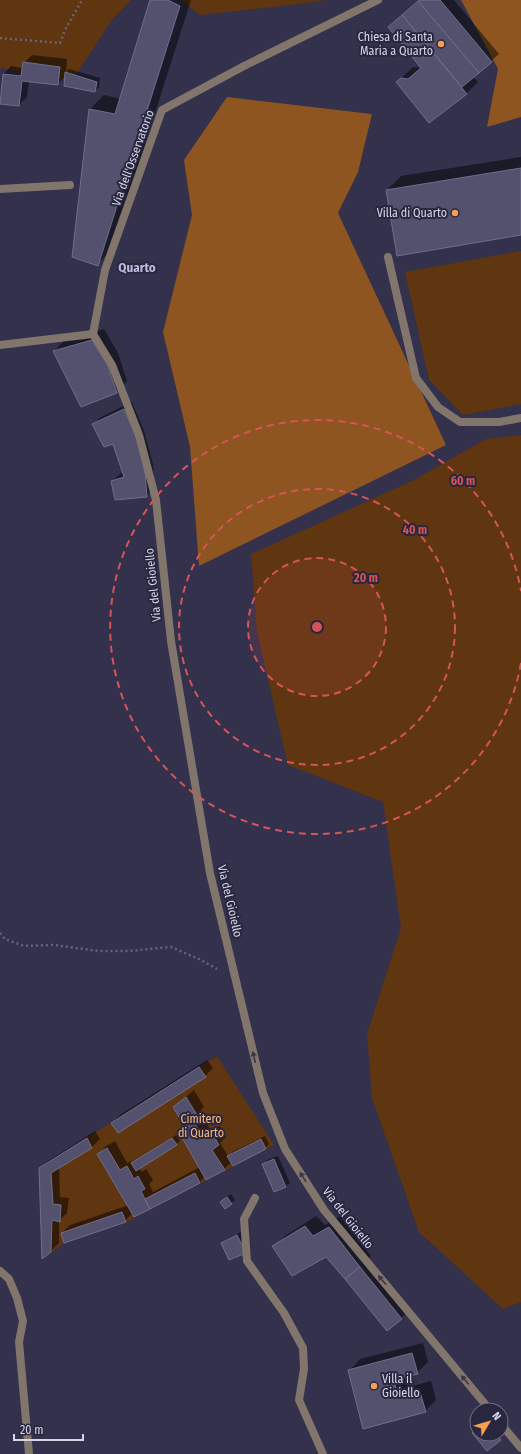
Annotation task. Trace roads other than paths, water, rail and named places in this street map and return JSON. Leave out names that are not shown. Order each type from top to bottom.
[{"type":"street","name":"Via dell'Osservatorio","points":[[94,334],[105,270],[162,110],[244,66],[378,0]]},
{"type":"street","points":[[0,189],[70,185]]},
{"type":"street","points":[[388,257],[416,378],[438,407],[460,422],[499,422],[521,418]]},
{"type":"street","points":[[0,345],[94,334]]},
{"type":"street","name":"Via del Gioiello","points":[[94,334],[112,365],[139,435],[156,500],[171,641],[210,873],[263,1094],[285,1149],[324,1210],[483,1402]]},
{"type":"street","points":[[255,1198],[244,1219],[247,1261],[284,1313],[303,1348],[304,1369],[299,1400],[323,1454]]},
{"type":"street","points":[[0,1271],[9,1279],[17,1298],[23,1321],[19,1342],[29,1454]]},
{"type":"street","points":[[509,1434],[521,1448]]},
{"type":"place","name":"Chiesa di Santa Maria a Quarto","points":[[441,44]]},
{"type":"place","name":"Villa di Quarto","points":[[455,213]]},
{"type":"place","name":"Villa il Gioiello","points":[[374,1386]]},
{"type":"district","name":"Quarto","points":[[137,267]]},
{"type":"park label","name":"Cimitero di Quarto","points":[[201,1126]]}]
